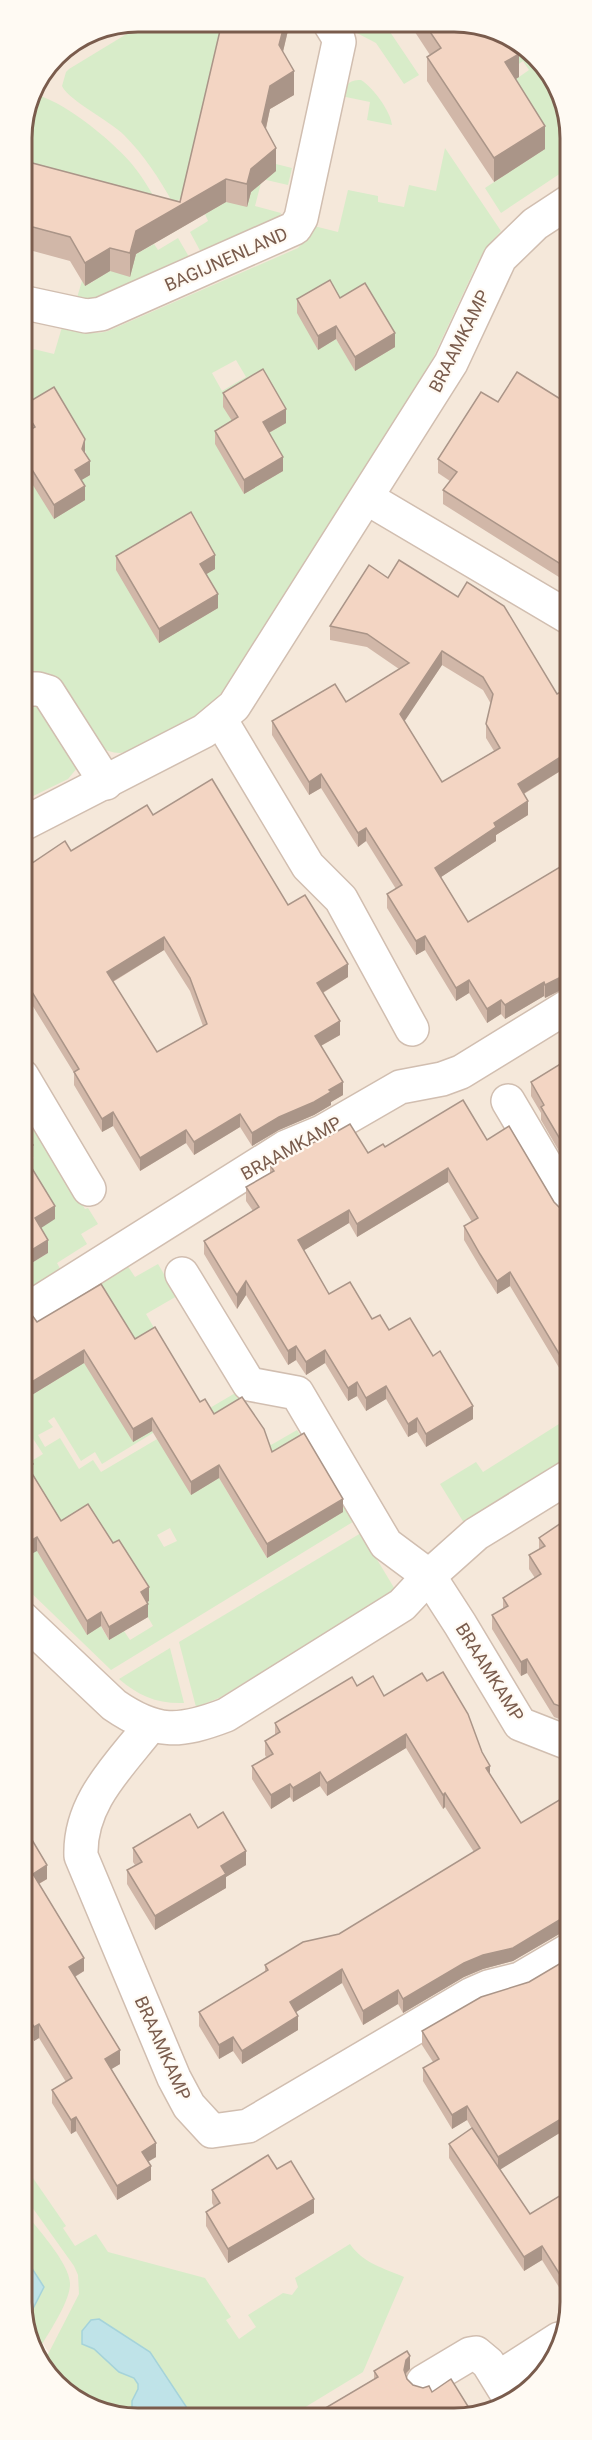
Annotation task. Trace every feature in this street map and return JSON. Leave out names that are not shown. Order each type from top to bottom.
[{"type":"street","name":"BAGIJNENLAND","points":[[32,304],[86,316],[101,314],[295,228],[301,218],[339,42],[336,32]]},
{"type":"street","name":"BRAAMKAMP","points":[[32,820],[204,731],[220,719],[242,695],[452,363],[500,258],[535,224],[560,208]]},
{"type":"street","points":[[367,498],[560,612]]},
{"type":"street","points":[[32,689],[48,692],[106,783]]},
{"type":"street","points":[[220,719],[308,866],[341,899],[412,1029]]},
{"type":"street","name":"BRAAMKAMP","points":[[32,1307],[286,1148],[314,1137],[400,1087],[442,1079],[461,1072],[560,1011]]},
{"type":"street","points":[[32,1093],[89,1189]]},
{"type":"street","points":[[508,1101],[560,1189]]},
{"type":"street","name":"BRAAMKAMP","points":[[182,1274],[249,1384],[297,1394],[386,1544],[429,1576],[520,1724],[560,1740]]},
{"type":"street","points":[[32,1628],[114,1706],[150,1726],[190,1726],[226,1715],[402,1605],[429,1576],[476,1534],[560,1482]]},
{"type":"street","name":"BRAAMKAMP","points":[[150,1726],[96,1796],[81,1835],[81,1856],[174,2078],[189,2106],[212,2131],[248,2126],[472,1994],[488,1987],[520,1979],[560,1955]]},
{"type":"street","points":[[423,2382],[470,2354],[476,2353],[483,2356],[503,2388],[550,2347]]},
{"type":"shaded area","points":[[123,32],[462,32],[482,35],[508,46],[530,62],[550,91],[560,123],[560,2310],[558,2323],[555,2337],[546,2356],[530,2378],[501,2398],[469,2408],[130,2408],[103,2403],[91,2398],[65,2380],[36,2332],[32,2317],[32,130],[35,110],[42,91],[62,62],[91,42]]},
{"type":"green space","points":[[130,32],[224,32],[189,194],[173,203],[151,167],[124,135],[66,92],[62,86],[69,69]]},
{"type":"green space","points":[[355,32],[390,32],[419,75],[404,84],[376,43]]},
{"type":"green space","points":[[491,38],[508,46],[530,62],[550,91],[560,123],[560,174],[501,213],[485,188],[544,149]],"holes":[[[523,61],[529,70],[519,77],[513,68]]]},
{"type":"green space","points":[[361,80],[381,100],[392,125],[367,120],[370,102],[341,96],[348,84]]},
{"type":"green space","points":[[40,96],[85,121],[122,153],[135,168],[162,210],[32,185],[32,130],[35,110]]},
{"type":"green space","points":[[445,148],[501,231],[486,248],[477,264],[426,373],[239,669],[216,699],[185,724],[144,746],[120,753],[98,746],[59,678],[32,677],[32,470],[75,484],[86,452],[82,447],[35,441],[32,443],[32,349],[54,354],[62,327],[90,333],[108,331],[298,248],[307,238],[310,225],[338,232],[348,190],[378,196],[378,202],[404,207],[409,185],[436,191]],"holes":[[[365,297],[355,370],[336,339]],[[236,360],[246,377],[222,391],[212,373]]]},
{"type":"green space","points":[[272,163],[292,168],[288,185],[262,179],[255,206],[281,213],[279,219],[204,258],[190,232],[208,221],[205,214],[226,202],[255,174],[269,177]]},
{"type":"green space","points":[[178,238],[192,262],[104,300],[76,301],[82,281],[91,283],[94,281],[98,268],[136,254],[154,244],[158,250]]},
{"type":"green space","points":[[32,699],[35,699],[77,768],[68,779],[32,797]]},
{"type":"green space","points":[[32,1123],[85,1209],[88,1208],[98,1224],[81,1234],[87,1244],[57,1263],[65,1278],[32,1298],[32,1263],[48,1253],[32,1199],[32,1159],[34,1158],[32,1155]]},
{"type":"green space","points":[[125,1262],[135,1277],[158,1264],[177,1296],[146,1314],[199,1405],[102,1464],[95,1452],[81,1461],[54,1417],[48,1421],[53,1427],[38,1435],[45,1447],[60,1438],[79,1469],[93,1460],[101,1472],[237,1392],[271,1445],[297,1430],[356,1520],[111,1670],[32,1594],[32,1553],[50,1542],[109,1640],[124,1631],[130,1640],[153,1626],[141,1605],[148,1600],[60,1534],[32,1479],[32,1461],[43,1454],[32,1437],[32,1395],[59,1378],[51,1365],[135,1352],[32,1326],[32,1318]],"holes":[[[214,1428],[275,1464],[267,1558],[219,1478]],[[170,1528],[177,1541],[164,1547],[157,1535]]]},
{"type":"green space","points":[[560,1423],[560,1463],[464,1523],[440,1484],[476,1462],[483,1472]]},
{"type":"green space","points":[[361,1533],[396,1591],[219,1698],[196,1707],[179,1642]]},
{"type":"green space","points":[[170,1648],[184,1703],[149,1698],[119,1679]]},
{"type":"green space","points":[[32,2177],[66,2226],[63,2228],[75,2246],[96,2234],[108,2252],[205,2278],[231,2317],[226,2320],[239,2339],[256,2327],[248,2315],[283,2293],[292,2295],[298,2287],[295,2278],[350,2244],[367,2260],[404,2277],[363,2372],[304,2408],[187,2408],[150,2352],[99,2319],[91,2320],[82,2331],[82,2344],[94,2349],[119,2372],[134,2378],[138,2389],[132,2401],[132,2408],[130,2408],[103,2403],[79,2391],[62,2378],[47,2357],[79,2294],[78,2275],[32,2207]]},
{"type":"green space","points":[[32,2221],[58,2255],[70,2283],[63,2308],[41,2346],[32,2310],[44,2287],[32,2268]]},
{"type":"water","points":[[32,2268],[44,2287],[32,2310]]},
{"type":"water","points":[[99,2319],[150,2352],[187,2408],[132,2408],[132,2401],[138,2389],[134,2378],[119,2372],[94,2349],[82,2344],[82,2331],[91,2320]]},
{"type":"building","points":[[220,32],[282,32],[279,45],[294,71],[270,86],[262,122],[276,148],[251,169],[247,184],[226,179],[136,231],[130,253],[110,248],[85,263],[70,237],[32,228],[32,163],[180,202]]},
{"type":"building","points":[[430,32],[462,32],[482,35],[518,52],[519,54],[505,62],[545,126],[494,158],[427,57],[441,48]]},
{"type":"building","points":[[330,280],[340,298],[365,283],[395,333],[355,357],[336,326],[318,336],[297,299]]},
{"type":"building","points":[[263,369],[286,409],[263,422],[283,457],[244,480],[215,431],[238,417],[223,393]]},
{"type":"building","points":[[517,372],[560,399],[560,564],[443,490],[457,472],[438,459],[481,392],[498,402]]},
{"type":"building","points":[[54,387],[85,439],[82,449],[90,461],[75,470],[85,486],[54,505],[32,470],[32,429],[35,427],[32,422],[32,400]]},
{"type":"building","points":[[191,512],[215,555],[200,564],[218,594],[159,629],[116,556]]},
{"type":"building","points":[[399,560],[458,597],[467,582],[504,606],[557,694],[560,692],[560,757],[518,784],[528,801],[494,823],[496,827],[435,868],[468,922],[560,867],[560,978],[545,985],[544,982],[505,1005],[501,1000],[487,1009],[469,980],[456,988],[425,936],[416,941],[387,894],[402,885],[366,828],[358,833],[321,774],[309,782],[272,721],[335,684],[346,702],[409,663],[367,634],[330,626],[369,565],[388,578]],"holes":[[[442,651],[483,677],[493,694],[486,724],[500,748],[442,782],[400,714]]]},
{"type":"building","points":[[212,779],[288,905],[305,895],[348,964],[317,983],[340,1021],[315,1036],[343,1082],[314,1102],[279,1117],[252,1133],[240,1114],[194,1142],[186,1130],[140,1158],[113,1112],[102,1119],[74,1072],[79,1069],[32,992],[32,863],[65,841],[71,851],[147,805],[153,815]],"holes":[[[164,937],[190,978],[207,1024],[157,1052],[107,972]]]},
{"type":"building","points":[[560,1064],[560,1139],[541,1107],[544,1105],[531,1082]]},
{"type":"building","points":[[463,1100],[487,1140],[509,1126],[554,1202],[560,1208],[560,1355],[510,1272],[497,1281],[480,1254],[464,1226],[478,1218],[448,1168],[357,1224],[349,1210],[298,1240],[329,1294],[350,1282],[372,1319],[380,1315],[389,1330],[410,1318],[433,1356],[440,1351],[473,1406],[426,1434],[417,1418],[408,1424],[386,1386],[366,1398],[357,1382],[348,1388],[325,1350],[306,1362],[296,1346],[288,1351],[246,1281],[237,1295],[204,1241],[259,1207],[246,1187],[274,1171],[270,1165],[295,1150],[329,1136],[350,1124],[368,1153],[383,1144],[385,1147]]},
{"type":"building","points":[[32,1168],[55,1206],[35,1218],[48,1240],[32,1250]]},
{"type":"building","points":[[101,1284],[135,1339],[155,1327],[200,1402],[205,1399],[214,1414],[242,1397],[264,1429],[272,1452],[304,1433],[343,1499],[267,1544],[219,1465],[191,1482],[152,1418],[133,1429],[84,1350],[32,1382],[32,1315],[37,1322]]},
{"type":"building","points":[[32,1474],[61,1521],[88,1504],[113,1543],[119,1540],[149,1587],[141,1592],[148,1604],[109,1627],[101,1612],[87,1621],[37,1537],[32,1540]]},
{"type":"building","points":[[560,1524],[560,1706],[554,1704],[527,1659],[521,1662],[492,1615],[508,1606],[503,1598],[541,1574],[529,1555],[545,1546],[539,1538]]},
{"type":"building","points":[[443,1672],[468,1714],[482,1752],[490,1766],[486,1768],[521,1823],[560,1800],[560,1920],[513,1948],[483,1955],[464,1963],[403,1999],[398,1990],[363,2011],[342,1969],[290,2002],[298,2016],[242,2051],[233,2037],[219,2045],[199,2012],[268,1970],[265,1965],[303,1942],[339,1934],[480,1848],[445,1793],[443,1795],[406,1734],[327,1783],[320,1772],[293,1788],[290,1784],[271,1795],[252,1766],[273,1754],[265,1741],[280,1732],[275,1723],[352,1677],[357,1686],[373,1676],[384,1696],[422,1673],[427,1681]]},
{"type":"building","points":[[223,1812],[246,1851],[221,1866],[226,1874],[155,1916],[127,1870],[142,1862],[133,1848],[190,1814],[198,1828]]},
{"type":"building","points":[[32,1840],[47,1865],[33,1874],[84,1958],[69,1967],[120,2050],[105,2059],[156,2143],[142,2152],[151,2166],[117,2186],[76,2117],[71,2120],[52,2090],[72,2078],[39,2024],[34,2027],[32,2024]]},
{"type":"building","points":[[560,1964],[560,2120],[498,2157],[467,2106],[452,2115],[423,2068],[439,2059],[422,2031],[481,1997],[529,1982]]},
{"type":"building","points":[[472,2128],[530,2214],[560,2196],[560,2275],[542,2246],[524,2257],[449,2144]]},
{"type":"building","points":[[268,2155],[277,2169],[291,2161],[314,2199],[228,2249],[206,2212],[220,2203],[212,2190]]},
{"type":"building","points":[[407,2351],[410,2356],[406,2360],[404,2370],[407,2379],[413,2385],[423,2388],[429,2386],[432,2392],[451,2379],[469,2408],[325,2408],[378,2377],[374,2371]]}]
